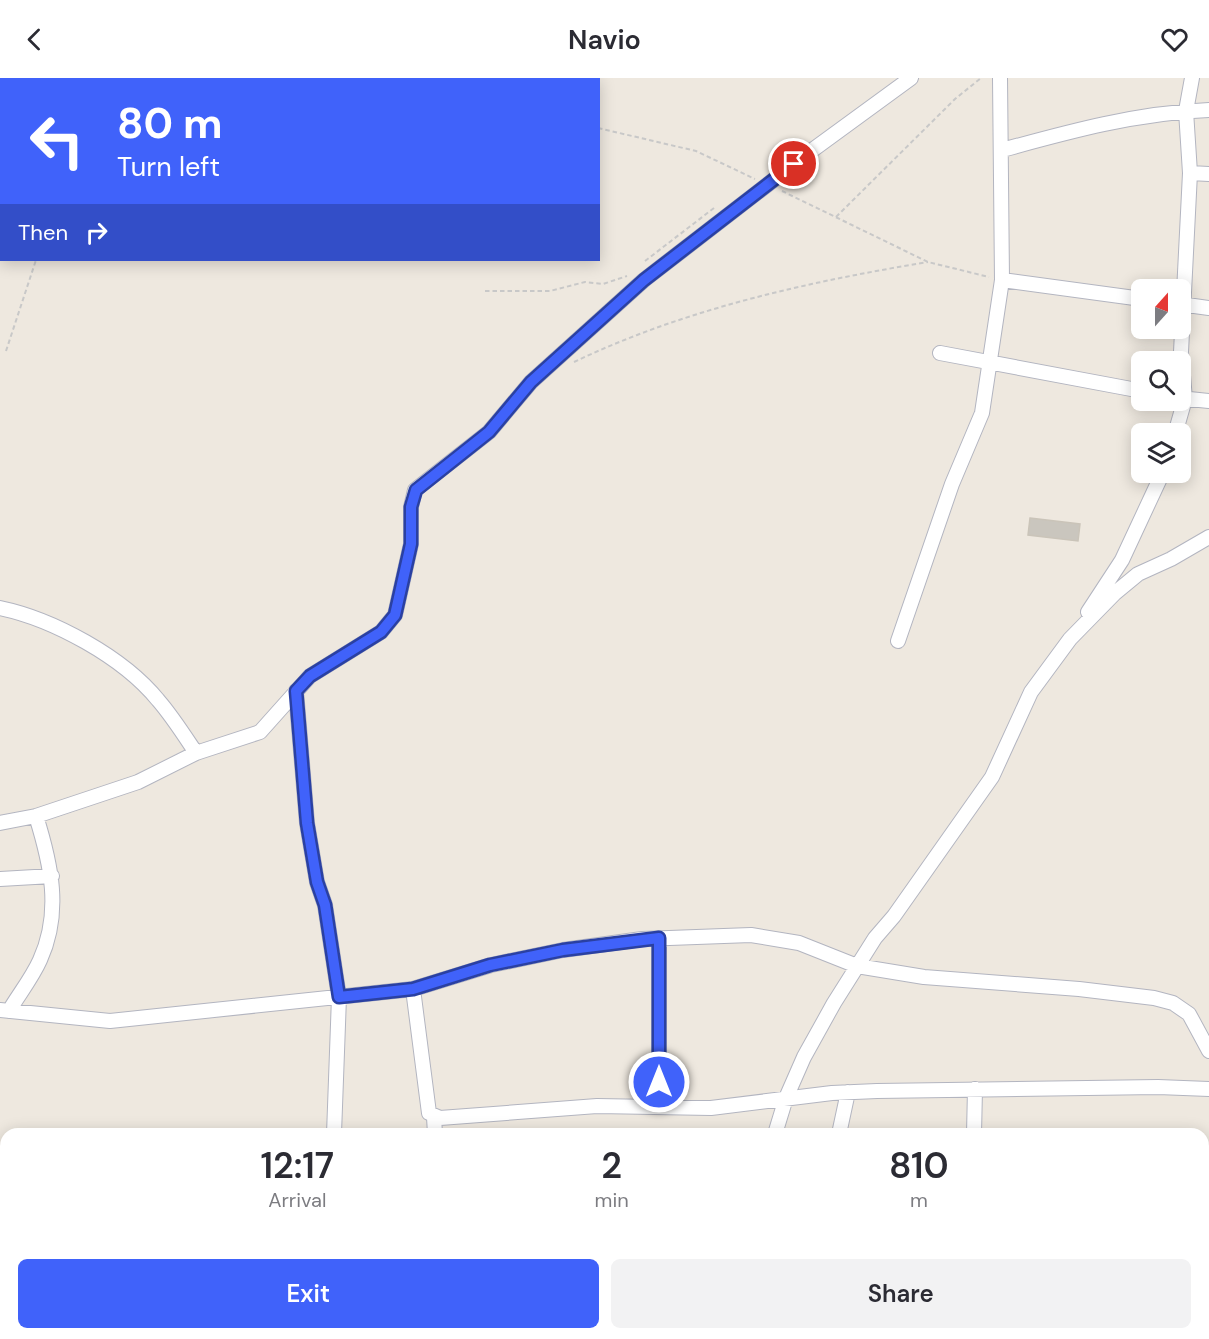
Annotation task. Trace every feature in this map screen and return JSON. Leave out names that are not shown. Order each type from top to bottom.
[{"type":"street","points":[[0,823],[36,816],[138,782],[196,753],[260,732],[310,676],[381,632],[395,615],[411,544],[411,507],[416,490],[489,432],[531,382],[644,280],[762,182],[911,78]]},
{"type":"street","points":[[898,641],[952,484],[979,423],[990,363],[1002,280],[1000,78]]},
{"type":"street","points":[[1183,279],[1190,173],[1186,111],[1192,78]]},
{"type":"street","points":[[1002,150],[1100,124],[1160,112],[1209,110]]},
{"type":"street","points":[[1190,173],[1209,174]]},
{"type":"street","points":[[1002,280],[1131,298]]},
{"type":"street","points":[[1191,305],[1209,308]]},
{"type":"street","points":[[940,353],[1131,389]]},
{"type":"street","points":[[1191,399],[1209,401]]},
{"type":"street","points":[[777,1128],[786,1098],[804,1057],[857,966],[992,777],[1031,692],[1070,639],[1122,560],[1157,483]]},
{"type":"street","points":[[1070,639],[1115,593],[1138,574],[1171,559],[1209,537]]},
{"type":"street","points":[[0,608],[24,613],[64,631],[126,669],[158,699],[196,753]]},
{"type":"street","points":[[296,691],[307,823],[317,882],[325,905],[339,997],[334,1128]]},
{"type":"street","points":[[36,816],[52,876],[54,905],[41,958],[5,1011],[110,1021],[413,989],[490,965],[563,950],[659,938],[751,936],[799,943],[857,966],[924,977],[1068,988],[1154,998],[1173,1003],[1189,1014],[1209,1051]]},
{"type":"street","points":[[0,879],[52,876]]},
{"type":"street","points":[[659,938],[659,1106]]},
{"type":"street","points":[[413,989],[429,1113],[434,1117],[449,1119],[597,1106],[711,1108],[848,1092],[1158,1087],[1209,1089]]},
{"type":"street","points":[[974,1128],[975,1089]]},
{"type":"street","points":[[841,1128],[848,1092]]},
{"type":"street","points":[[434,1117],[435,1128]]},
{"type":"path","points":[[836,217],[955,99],[981,78]]},
{"type":"path","points":[[600,128],[696,151],[928,262],[1002,280]]},
{"type":"path","points":[[747,185],[762,182]]},
{"type":"path","points":[[640,265],[720,203]]},
{"type":"path","points":[[6,351],[36,261]]},
{"type":"path","points":[[571,363],[612,344],[722,305],[860,273],[928,262]]},
{"type":"path","points":[[485,291],[550,291],[585,282],[603,284],[622,280],[632,272]]},
{"type":"building","points":[[1030,518],[1080,524],[1078,541],[1028,535]]},
{"type":"route","points":[[659,1082],[659,938],[563,950],[490,965],[413,989],[339,997],[325,905],[317,882],[307,823],[296,691],[310,676],[381,632],[395,615],[411,544],[411,507],[416,490],[433,474],[450,464],[489,432],[531,382],[644,280],[794,164]]}]
